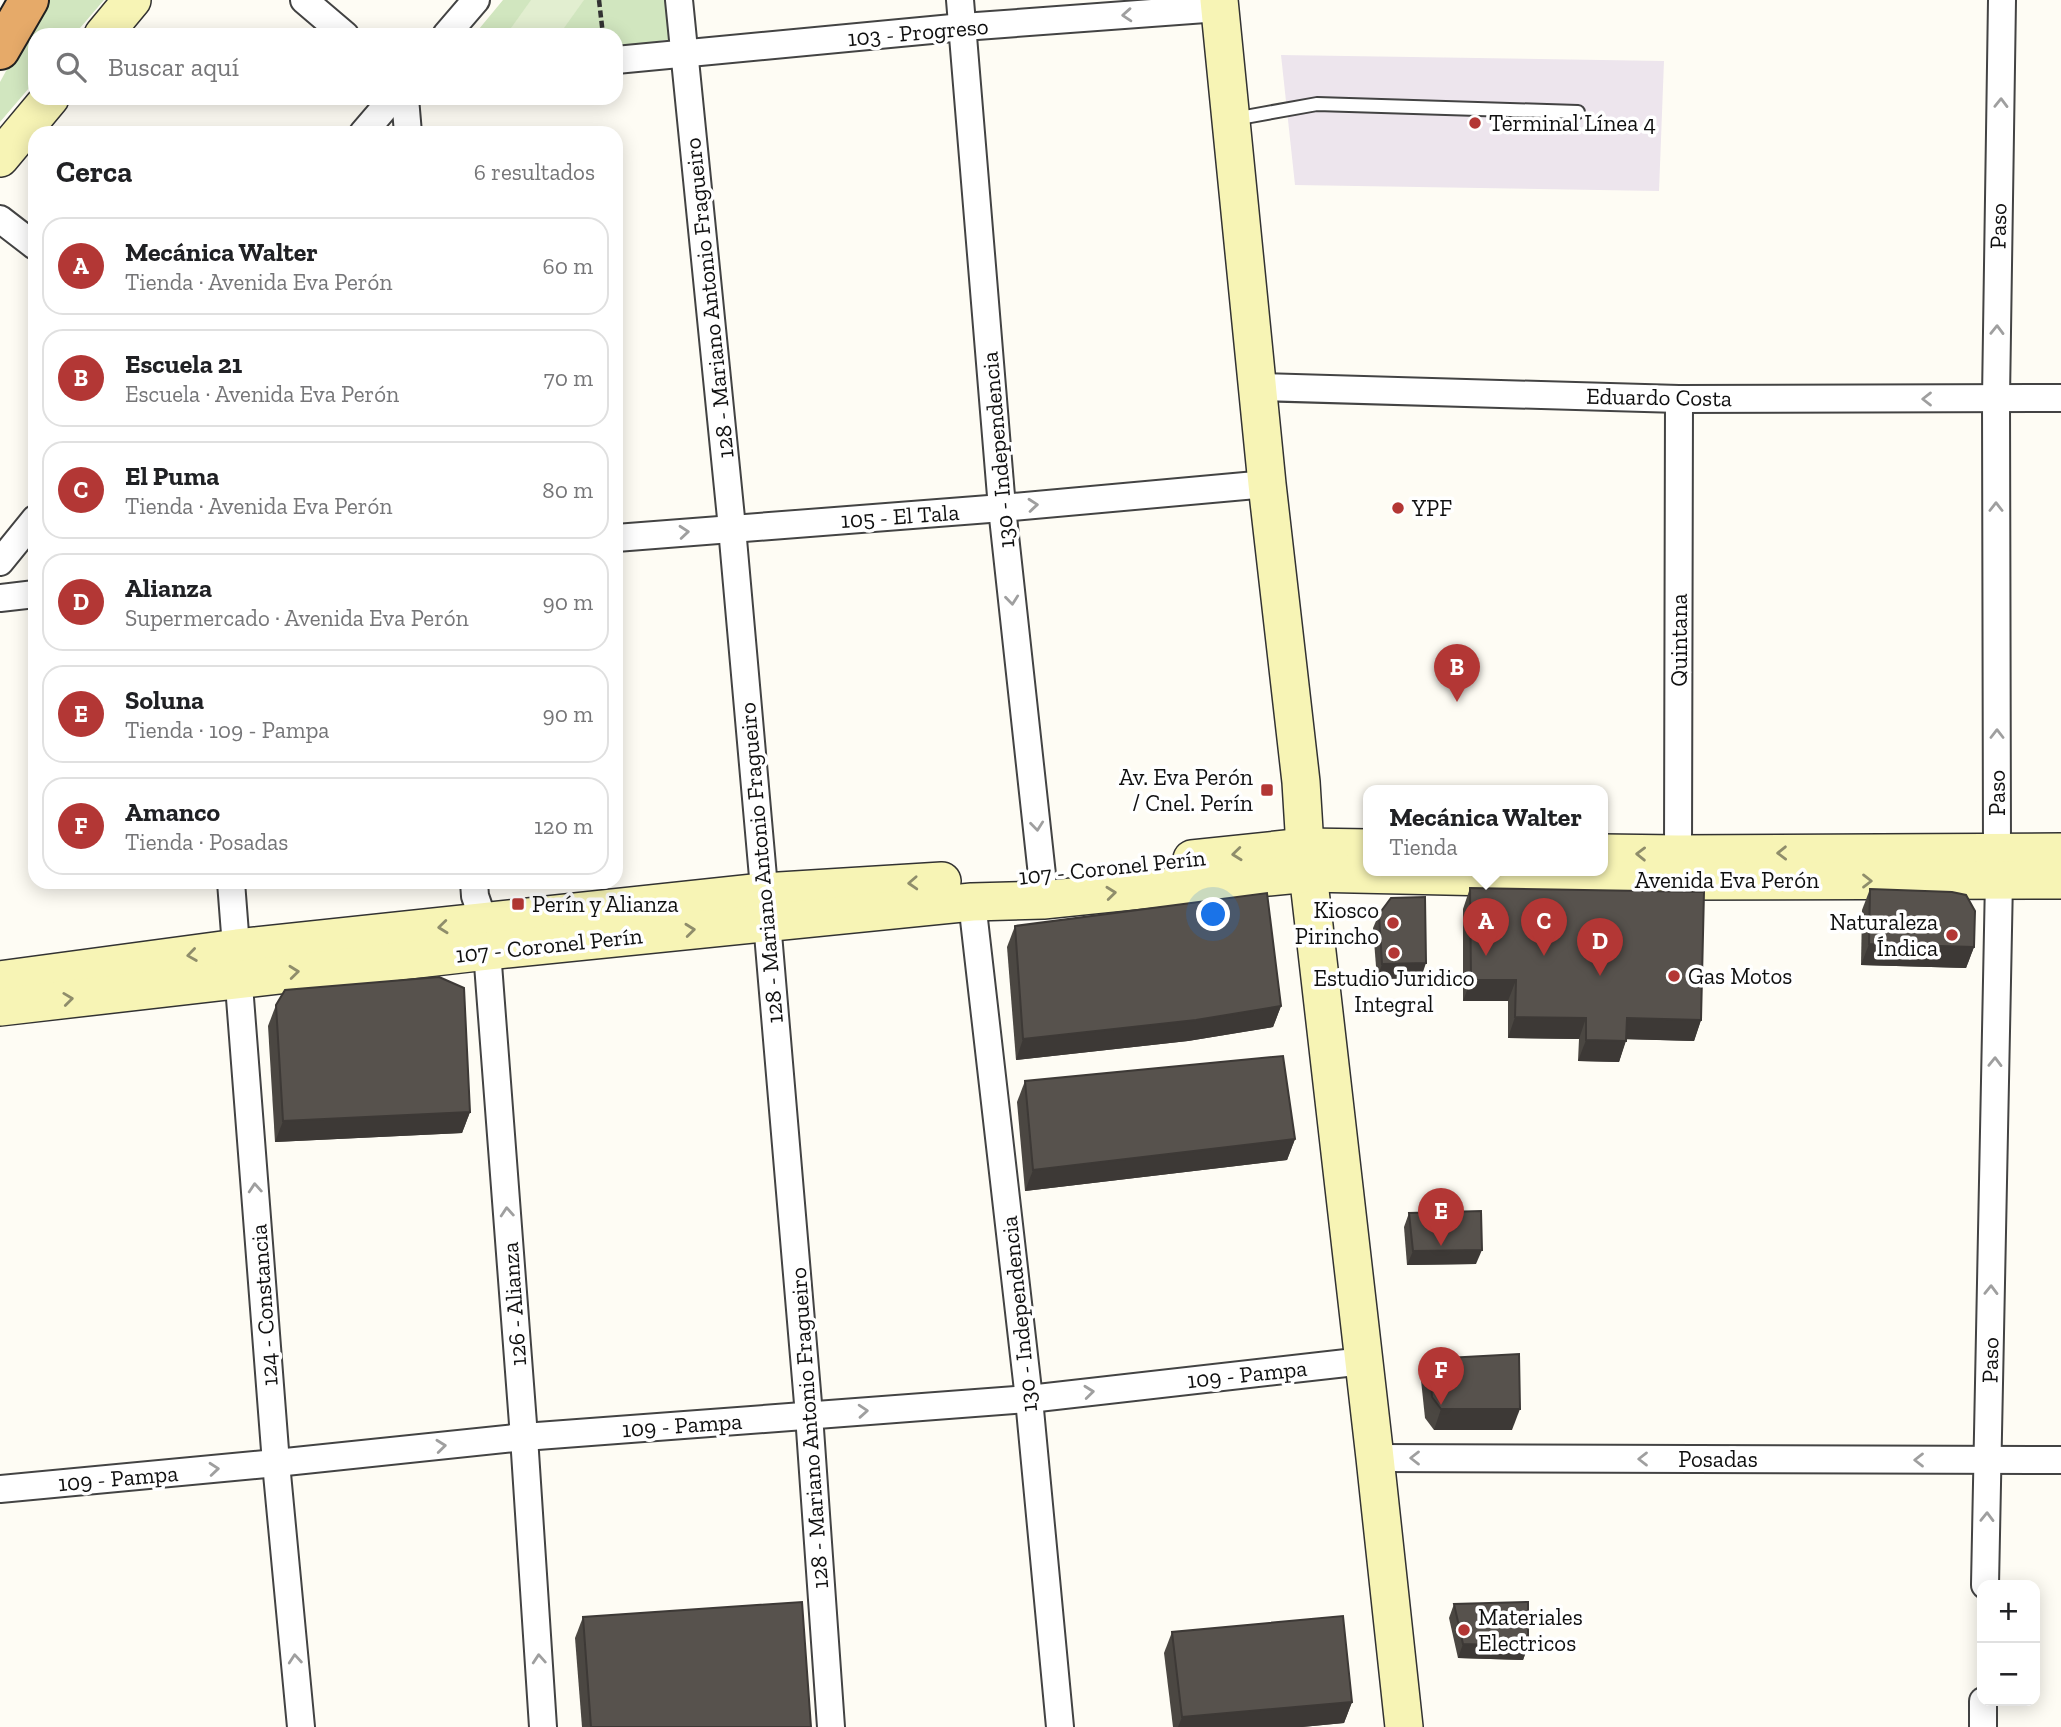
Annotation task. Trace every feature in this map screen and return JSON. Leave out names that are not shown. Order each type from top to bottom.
[{"type":"highway","points":[[0,50],[29,0]]},
{"type":"main road","points":[[109,28],[132,0]]},
{"type":"main road","points":[[1219,4],[1307,860],[1404,1727]]},
{"type":"main road","points":[[0,158],[44,105]]},
{"type":"main road","points":[[1307,860],[1363,849]]},
{"type":"main road","name":"Avenida Eva Perón","points":[[1608,866],[1998,866],[2061,852]]},
{"type":"main road","name":"Avenida Eva Perón","points":[[1608,854],[1680,868]]},
{"type":"main road","name":"Avenida Eva Perón","points":[[1307,860],[1363,861]]},
{"type":"main road","name":"107 - Coronel Perín","points":[[0,980],[238,963],[765,907],[1043,888],[1307,860]]},
{"type":"main road","name":"Avenida Eva Perón","points":[[1998,866],[2061,880]]},
{"type":"main road","name":"107 - Coronel Perín","points":[[765,907],[972,902],[1043,888]]},
{"type":"main road","name":"107 - Coronel Perín","points":[[0,1007],[238,963]]},
{"type":"street","points":[[304,0],[337,28]]},
{"type":"street","points":[[452,28],[476,0]]},
{"type":"street","name":"128 - Mariano Antonio Fragueiro","points":[[679,0],[732,528],[808,1415],[831,1727]]},
{"type":"street","name":"130 - Independencia","points":[[960,0],[1002,508],[1043,888]]},
{"type":"street","name":"Paso","points":[[1985,1580],[1998,866],[1996,398],[2002,0]]},
{"type":"street","name":"103 - Progreso","points":[[623,59],[1219,4]]},
{"type":"street","points":[[369,126],[387,105]]},
{"type":"street","points":[[406,105],[407,126]]},
{"type":"street","points":[[0,219],[28,241]]},
{"type":"street","name":"Eduardo Costa","points":[[1257,387],[1679,399],[2061,398]]},
{"type":"street","name":"Quintana","points":[[1679,399],[1680,868]]},
{"type":"street","name":"105 - El Tala","points":[[623,537],[1267,484]]},
{"type":"street","points":[[0,562],[28,528]]},
{"type":"street","points":[[0,598],[28,595]]},
{"type":"street","name":"124 - Constancia","points":[[233,889],[276,1463],[301,1727]]},
{"type":"street","name":"126 - Alianza","points":[[474,889],[486,937],[543,1727]]},
{"type":"street","name":"130 - Independencia","points":[[972,902],[1029,1399],[1060,1727]]},
{"type":"street","name":"109 - Pampa","points":[[0,1489],[524,1437],[1029,1399],[1364,1361]]},
{"type":"street","name":"Posadas","points":[[1375,1458],[2061,1460]]},
{"type":"street","points":[[1983,1706],[1983,1727]]},
{"type":"lane","points":[[1230,120],[1317,104],[1578,112]]},
{"type":"path","points":[[599,0],[602,28]]},
{"type":"shaded area","name":"Terminal Línea 4","points":[[1281,55],[1664,61],[1659,191],[1295,185]]},
{"type":"green space","points":[[45,0],[104,0],[80,28],[30,28]]},
{"type":"green space","points":[[503,0],[668,0],[672,39],[623,47],[623,28],[480,28]]},
{"type":"green space","points":[[531,0],[584,0],[564,28],[511,28]]},
{"type":"green space","points":[[28,31],[28,89],[0,122],[0,82]]},
{"type":"building","points":[[1470,888],[1704,892],[1701,1020],[1627,1018],[1626,1041],[1586,1040],[1586,1018],[1515,1017],[1516,980],[1471,980]]},
{"type":"building","points":[[1870,889],[1952,892],[1966,895],[1975,911],[1974,947],[1869,944]]},
{"type":"building","points":[[1267,893],[1281,1006],[1196,1020],[1023,1039],[1015,926]]},
{"type":"building","points":[[1425,897],[1426,963],[1382,964],[1379,914],[1391,898]]},
{"type":"building","points":[[439,977],[464,988],[470,1112],[283,1121],[276,1005],[285,990]]},
{"type":"building","points":[[1283,1056],[1295,1139],[1033,1170],[1025,1081]]},
{"type":"building","points":[[1481,1211],[1482,1250],[1413,1251],[1409,1213]]},
{"type":"building","points":[[1519,1354],[1520,1409],[1441,1409],[1432,1397],[1429,1359]]},
{"type":"building","points":[[802,1602],[811,1727],[591,1727],[583,1617]]},
{"type":"building","points":[[1528,1602],[1528,1646],[1463,1644],[1454,1604]]},
{"type":"building","points":[[1343,1616],[1352,1702],[1182,1717],[1172,1632]]},
{"type":"place","name":"Terminal Línea 4","points":[[1475,123]]},
{"type":"place","name":"YPF","points":[[1398,508]]},
{"type":"place","name":"Escuela 21","points":[[1457,702]]},
{"type":"place","name":"Av. Eva Perón / Cnel. Perín","points":[[1267,790]]},
{"type":"place","name":"Perín y Alianza","points":[[518,904]]},
{"type":"place","name":"Kiosco Pirincho","points":[[1393,923]]},
{"type":"place","name":"Naturaleza Índica","points":[[1952,935]]},
{"type":"place","name":"Estudio Juridico Integral","points":[[1394,953]]},
{"type":"place","name":"Mecánica Walter","points":[[1486,956]]},
{"type":"place","name":"El Puma","points":[[1544,956]]},
{"type":"place","name":"Alianza","points":[[1600,976]]},
{"type":"place","name":"Gas Motos","points":[[1674,976]]},
{"type":"place","name":"Soluna","points":[[1441,1246]]},
{"type":"place","name":"Amanco","points":[[1441,1405]]},
{"type":"place","name":"Materiales Electricos","points":[[1464,1630]]}]
